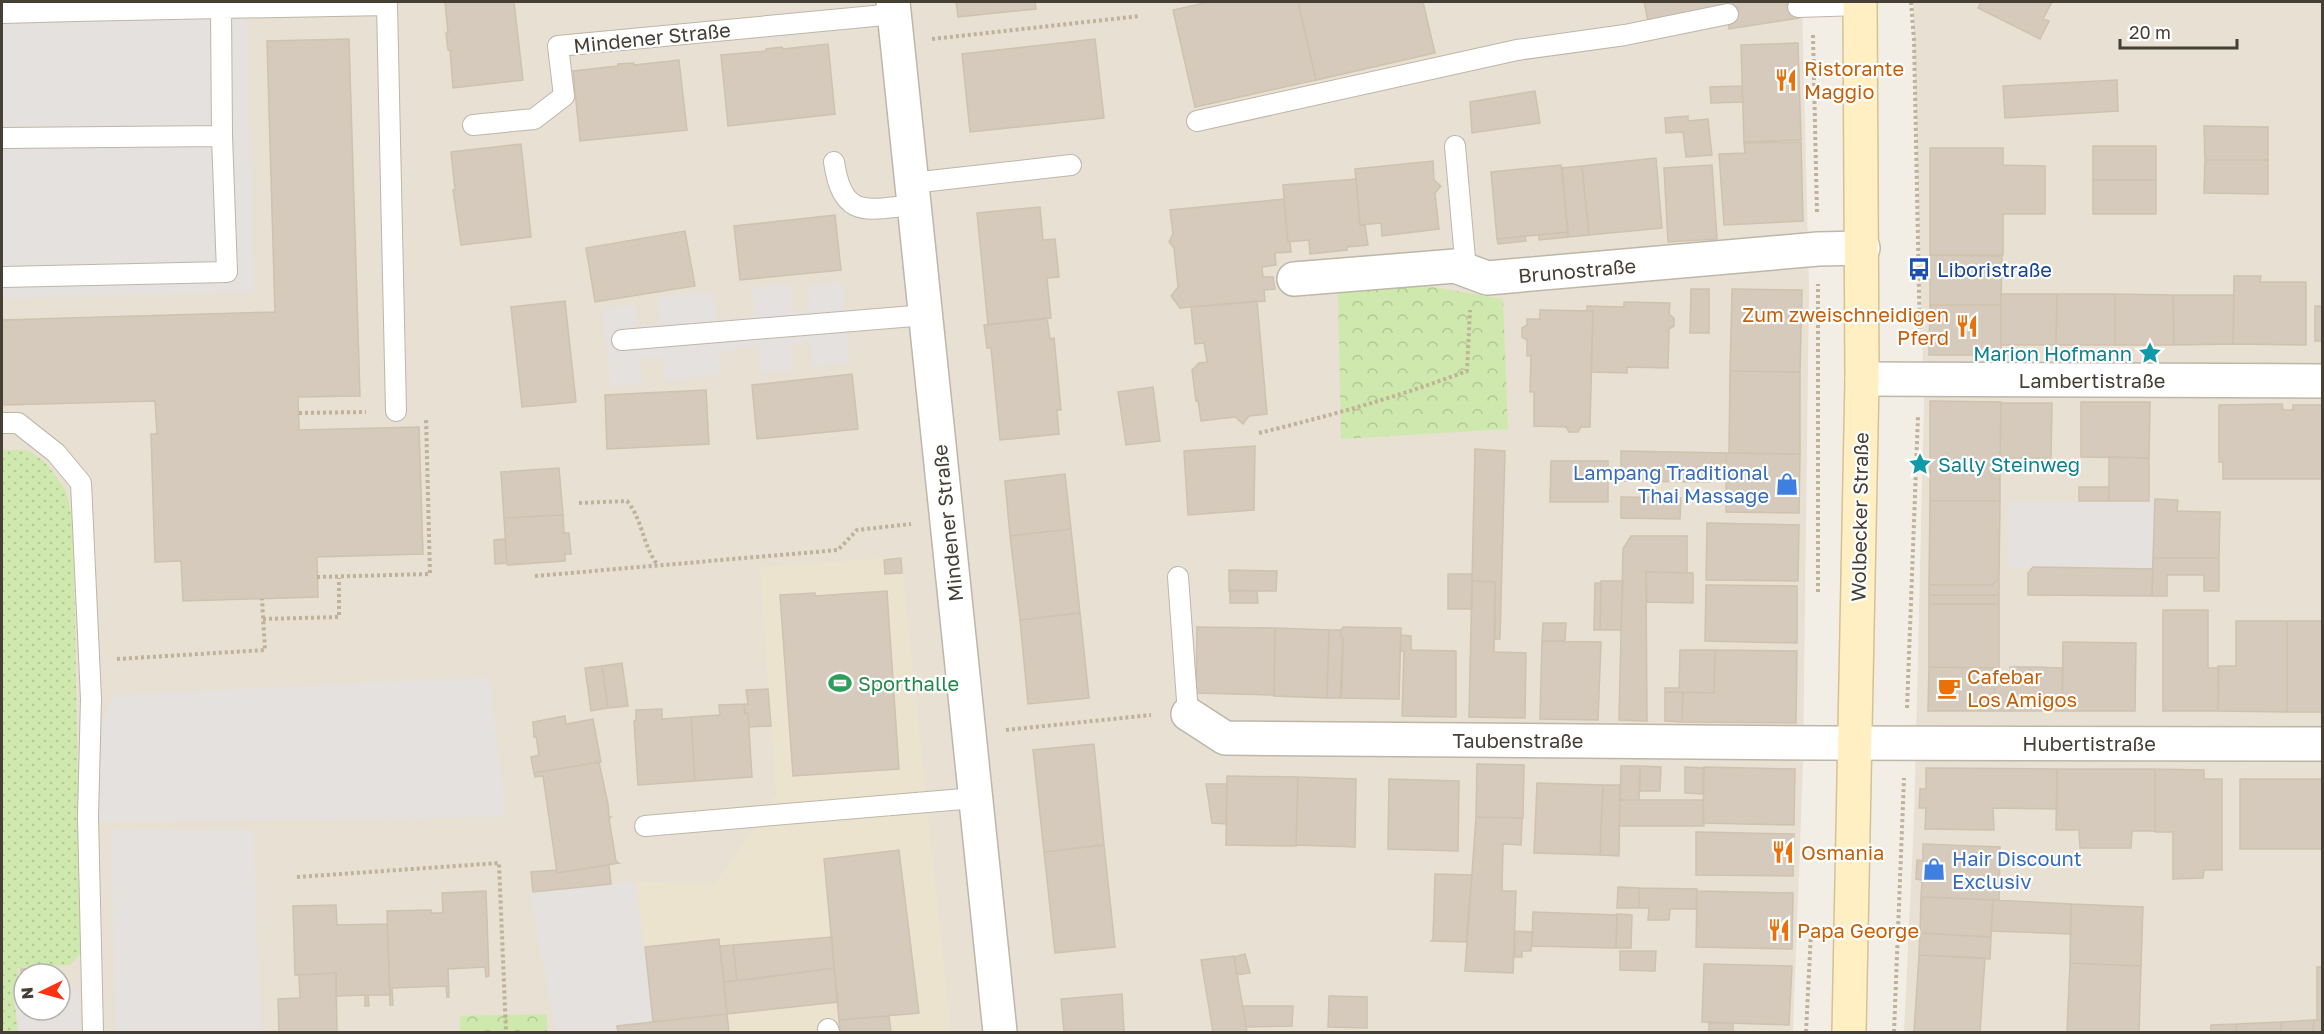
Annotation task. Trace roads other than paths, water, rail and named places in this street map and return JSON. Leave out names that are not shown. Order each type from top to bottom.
[{"type":"main road","name":"Wolbecker Straße","points":[[1849,1032],[1862,379],[1864,3]]},
{"type":"street","name":"Mindener Straße","points":[[894,8],[1000,1032]]},
{"type":"street","name":"Brunostraße","points":[[1294,279],[1455,266],[1477,274],[1818,249],[1863,248]]},
{"type":"street","name":"Lambertistraße","points":[[1862,379],[2322,381]]},
{"type":"street","name":"Taubenstraße","points":[[1188,714],[1225,738],[1855,742]]},
{"type":"street","name":"Hubertistraße","points":[[1855,742],[2322,744]]},
{"type":"lane","points":[[1806,7],[1864,3]]},
{"type":"lane","points":[[2,13],[74,7],[221,8],[387,5],[396,411]]},
{"type":"lane","points":[[2,277],[227,272],[222,136],[221,8]]},
{"type":"lane","name":"Mindener Straße","points":[[473,125],[534,119],[564,96],[558,46],[894,8]]},
{"type":"lane","points":[[1197,121],[1517,50],[1625,35],[1728,14]]},
{"type":"lane","points":[[2,138],[222,136]]},
{"type":"lane","points":[[1455,146],[1477,274]]},
{"type":"lane","points":[[834,162],[837,182],[843,197],[863,209],[913,194],[1071,165]]},
{"type":"lane","points":[[622,340],[926,315]]},
{"type":"lane","points":[[2,423],[18,423],[56,453],[81,483],[91,699],[88,817],[93,1032]]},
{"type":"lane","points":[[1178,577],[1188,714]]},
{"type":"lane","points":[[645,826],[975,798]]},
{"type":"place","name":"Ristorante Maggio","points":[[1786,80]]},
{"type":"place","name":"Liboristraße","points":[[1919,269]]},
{"type":"place","name":"Zum zweischneidigen Pferd","points":[[1967,326]]},
{"type":"place","name":"Marion Hofmann","points":[[2150,353]]},
{"type":"place","name":"Sally Steinweg","points":[[1920,464]]},
{"type":"place","name":"Lampang Traditional Thai Massage","points":[[1787,484]]},
{"type":"place","name":"Sporthalle","points":[[840,683]]},
{"type":"place","name":"Cafebar Los Amigos","points":[[1949,688]]},
{"type":"place","name":"Osmania","points":[[1783,852]]},
{"type":"place","name":"Hair Discount Exclusiv","points":[[1934,869]]},
{"type":"place","name":"Papa George","points":[[1779,930]]}]
